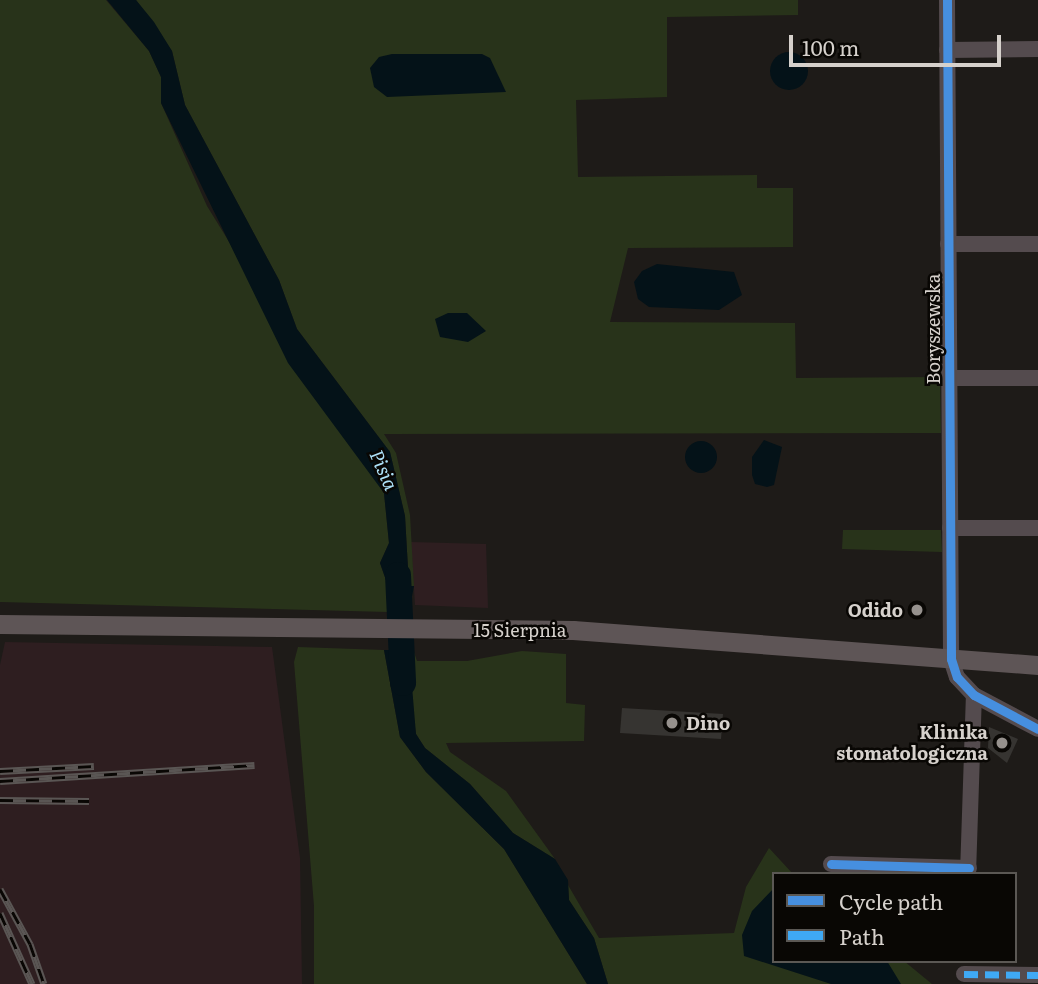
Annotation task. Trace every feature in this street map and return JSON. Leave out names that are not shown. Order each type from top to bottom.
[{"type":"main road","name":"15 Sierpnia","points":[[0,624],[358,630],[573,630],[1038,665]]},
{"type":"street","name":"Boryszewska","points":[[947,0],[951,659]]},
{"type":"street","points":[[947,50],[1038,49]]},
{"type":"street","points":[[948,244],[1038,244]]},
{"type":"street","points":[[949,378],[1038,379]]},
{"type":"street","points":[[950,528],[1038,528]]},
{"type":"street","points":[[951,659],[957,677],[974,695],[1038,729]]},
{"type":"street","points":[[831,864],[969,871],[974,695]]},
{"type":"street","points":[[964,973],[1038,975]]},
{"type":"shaded area","points":[[411,542],[486,544],[488,608],[415,605]]},
{"type":"shaded area","points":[[5,642],[272,647],[300,858],[302,984],[0,984],[0,665]]},
{"type":"green space","points":[[0,0],[106,0],[149,51],[161,77],[161,103],[207,206],[384,493],[389,543],[380,563],[388,586],[388,612],[0,602]]},
{"type":"green space","points":[[136,0],[798,0],[798,15],[667,17],[667,97],[576,100],[578,177],[757,175],[757,188],[793,188],[793,247],[628,248],[610,322],[795,323],[796,378],[940,377],[941,433],[384,434],[396,453],[410,515],[414,586],[409,586],[405,516],[390,452],[297,329],[279,280],[185,105],[172,51]]},
{"type":"green space","points":[[843,530],[941,530],[942,552],[842,549]]},
{"type":"green space","points":[[298,647],[384,650],[400,737],[426,772],[504,849],[587,984],[314,984],[314,906],[294,662]]},
{"type":"green space","points":[[413,649],[417,661],[467,661],[522,651],[566,654],[566,703],[585,705],[584,741],[446,743],[450,752],[506,791],[555,859],[513,833],[470,784],[425,748],[416,734],[409,691]]},
{"type":"green space","points":[[769,848],[791,872],[772,872],[772,963],[906,963],[932,984],[608,984],[594,938],[569,900],[568,885],[599,938],[734,933],[746,887]]},
{"type":"water","points":[[107,0],[136,0],[154,22],[172,51],[185,105],[279,280],[297,329],[390,452],[405,516],[409,586],[414,586],[409,612],[388,612],[388,586],[380,563],[389,543],[384,493],[288,363],[161,103],[161,77],[149,51]]},
{"type":"water","points":[[789,52],[802,58],[808,71],[802,84],[789,90],[776,84],[770,71],[776,58]]},
{"type":"water","points":[[392,54],[482,54],[490,58],[506,92],[387,97],[374,87],[370,68],[379,57]]},
{"type":"water","points":[[657,264],[734,272],[742,295],[719,310],[649,307],[638,299],[634,282],[642,271]]},
{"type":"water","points":[[448,313],[467,313],[486,331],[468,342],[440,337],[435,319]]},
{"type":"water","points":[[764,440],[782,447],[774,485],[767,487],[755,484],[752,475],[752,457]]},
{"type":"water","points":[[701,441],[712,446],[717,457],[712,468],[701,473],[690,468],[685,457],[690,446]]},
{"type":"water","points":[[384,650],[409,650],[416,734],[425,748],[470,784],[513,833],[555,859],[568,880],[569,900],[594,938],[608,984],[587,984],[504,849],[426,772],[400,737]]},
{"type":"water","points":[[772,890],[772,963],[888,963],[901,984],[831,984],[744,956],[742,935],[752,911]]},
{"type":"building","name":"Dino","points":[[622,708],[723,714],[721,739],[620,733]]},
{"type":"building","name":"Klinika stomatologiczna","points":[[989,727],[1018,739],[1007,763],[988,748]]},
{"type":"waterway","name":"Pisia","points":[[398,575],[403,683]]},
{"type":"railway","points":[[0,781],[254,765]]},
{"type":"railway","points":[[0,771],[94,766]]},
{"type":"railway","points":[[0,800],[89,801]]},
{"type":"railway","points":[[0,889],[30,944],[44,984]]},
{"type":"railway","points":[[0,913],[32,984]]},
{"type":"marked path","points":[[964,974],[1038,975]]},
{"type":"cycle path","points":[[947,0],[951,659],[957,677],[974,695],[1038,729]]},
{"type":"cycle path","points":[[831,864],[969,868]]},
{"type":"place","name":"Odido","points":[[917,610]]},
{"type":"place","name":"Dino","points":[[672,723]]},
{"type":"place","name":"Klinika stomatologiczna","points":[[1002,743]]}]
